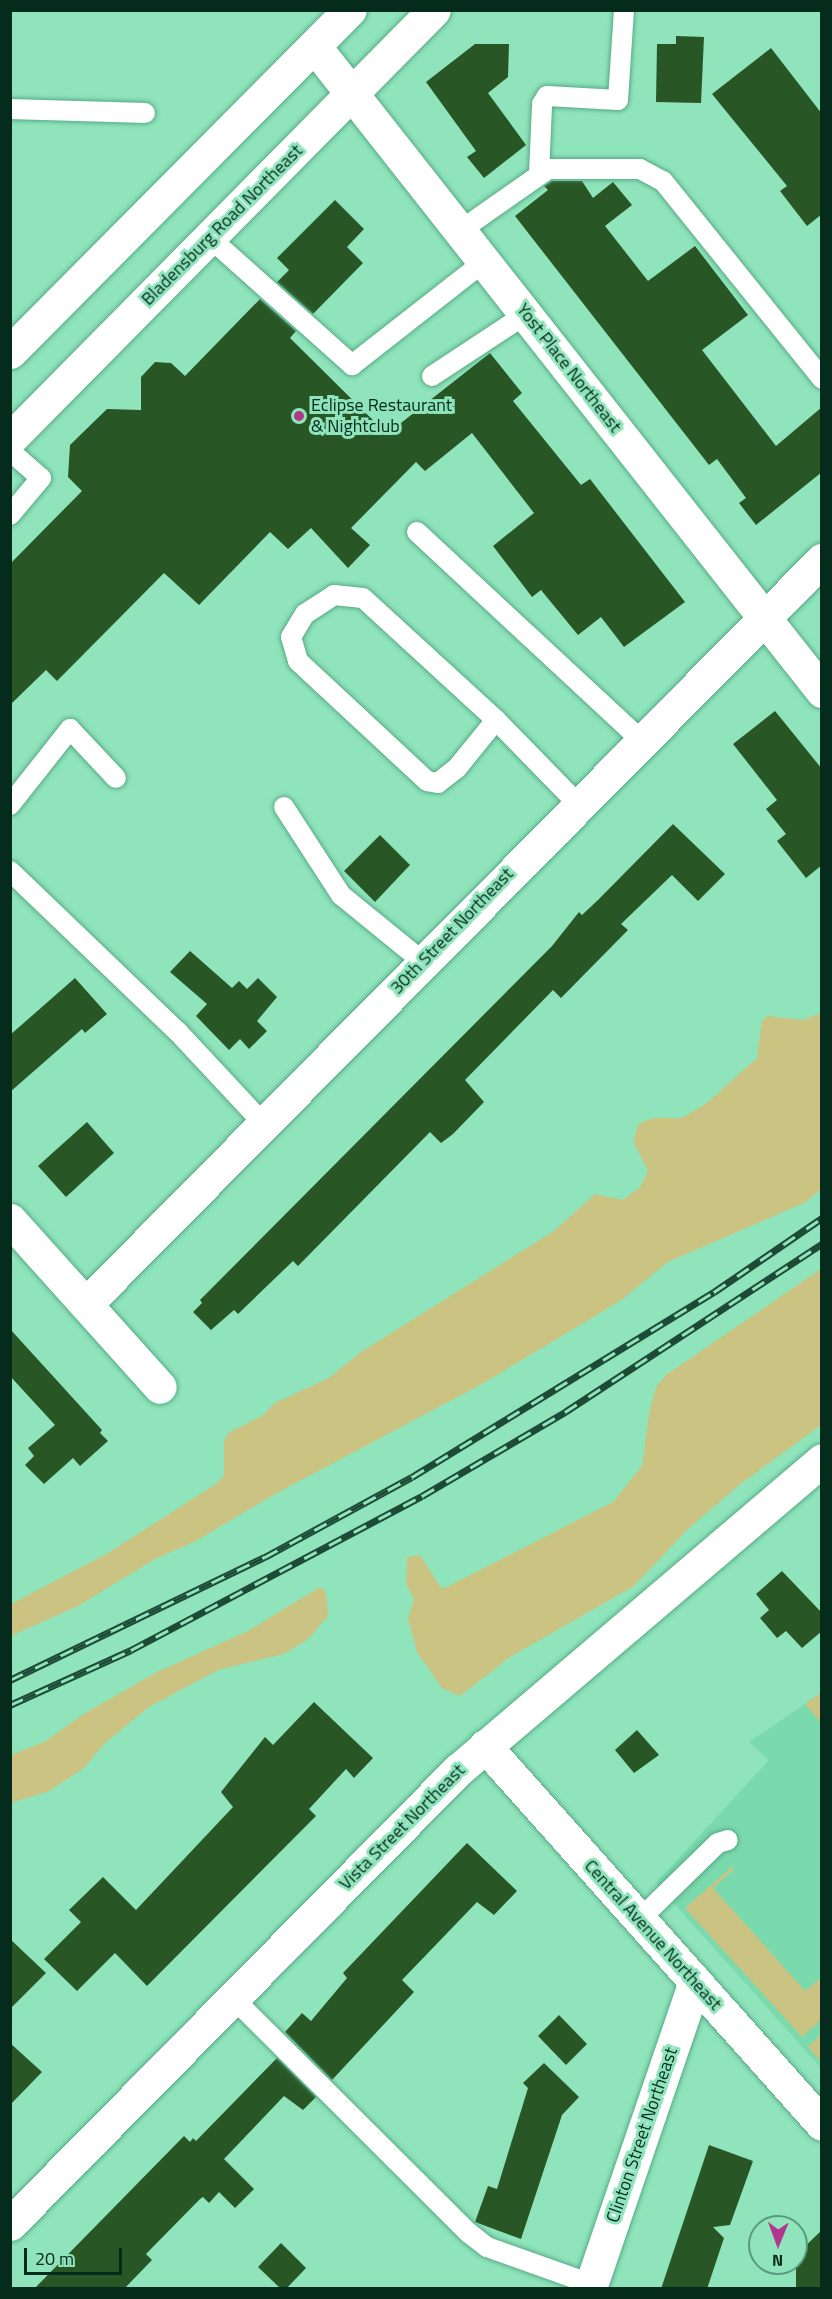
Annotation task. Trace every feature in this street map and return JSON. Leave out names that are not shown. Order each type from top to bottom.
[{"type":"street","points":[[10,352],[350,10]]},
{"type":"street","name":"Bladensburg Road Northeast","points":[[10,440],[434,10]]},
{"type":"street","name":"Yost Place Northeast","points":[[315,47],[822,691]]},
{"type":"street","name":"30th Street Northeast","points":[[86,1304],[640,739],[822,560]]},
{"type":"street","points":[[10,1220],[160,1388]]},
{"type":"street","name":"Vista Street Northeast","points":[[10,2224],[232,1998],[485,1746],[822,1460]]},
{"type":"street","name":"Central Avenue Northeast","points":[[485,1746],[822,2124]]},
{"type":"street","name":"Clinton Street Northeast","points":[[590,2286],[695,1982]]},
{"type":"lane","points":[[539,174],[542,104],[547,96],[618,100],[624,10]]},
{"type":"lane","points":[[10,109],[145,113]]},
{"type":"lane","points":[[461,230],[548,169],[640,169],[663,181],[822,379]]},
{"type":"lane","points":[[210,238],[352,365],[485,261]]},
{"type":"lane","points":[[432,376],[526,314]]},
{"type":"lane","points":[[10,451],[41,478],[10,515]]},
{"type":"lane","points":[[417,532],[640,739]]},
{"type":"lane","points":[[496,720],[457,768],[438,783],[427,781],[298,661],[291,637],[305,614],[334,595],[363,598],[496,720],[577,803]]},
{"type":"lane","points":[[10,805],[70,729],[116,778]]},
{"type":"lane","points":[[284,807],[341,895],[422,961]]},
{"type":"lane","points":[[10,871],[178,1032],[263,1123]]},
{"type":"lane","points":[[639,1920],[718,1843],[728,1840]]},
{"type":"lane","points":[[232,1998],[469,2233],[487,2247],[590,2286]]},
{"type":"shaded area","points":[[821,1013],[821,1189],[806,1202],[668,1262],[620,1301],[482,1384],[275,1494],[196,1541],[155,1559],[78,1606],[11,1636],[11,1604],[108,1553],[216,1484],[224,1476],[224,1441],[228,1433],[262,1416],[275,1403],[329,1378],[361,1352],[554,1231],[595,1194],[623,1200],[641,1186],[648,1171],[633,1141],[639,1123],[654,1118],[682,1118],[707,1103],[757,1058],[762,1021],[767,1016],[803,1020]]},
{"type":"shaded area","points":[[821,1269],[821,1425],[739,1485],[688,1529],[634,1586],[510,1657],[460,1696],[442,1688],[417,1652],[408,1619],[414,1599],[406,1584],[407,1557],[420,1555],[441,1588],[447,1587],[613,1502],[642,1466],[649,1414],[656,1387],[666,1375]]},
{"type":"shaded area","points":[[320,1587],[326,1592],[328,1616],[308,1639],[284,1654],[218,1670],[149,1707],[104,1744],[84,1768],[49,1791],[11,1803],[11,1755],[46,1741],[82,1715],[157,1672],[248,1631]]},
{"type":"shaded area","points":[[821,1693],[821,2068],[656,1883],[769,1760],[749,1742]]},
{"type":"shaded area","points":[[821,1693],[821,1723],[805,1704]]},
{"type":"shaded area","points":[[733,1866],[733,1870],[713,1888],[805,1991],[821,1978],[821,2020],[802,2037],[685,1908]]},
{"type":"shaded area","points":[[821,2034],[821,2062],[808,2047]]},
{"type":"building","points":[[676,36],[704,37],[701,103],[656,102],[657,44],[676,44]]},
{"type":"building","points":[[475,44],[509,44],[508,77],[488,93],[526,145],[484,178],[467,157],[476,151],[426,82]]},
{"type":"building","points":[[771,48],[822,114],[822,214],[807,226],[780,191],[787,186],[712,94]]},
{"type":"building","points":[[552,181],[582,181],[593,198],[613,182],[632,205],[605,226],[648,281],[695,246],[748,315],[702,350],[776,446],[822,407],[822,472],[756,525],[739,503],[746,498],[717,459],[709,465],[515,216],[548,190],[544,186]]},
{"type":"building","points":[[335,200],[364,229],[347,247],[363,263],[313,314],[277,282],[289,270],[277,258]]},
{"type":"building","points":[[260,299],[296,331],[290,338],[387,434],[490,353],[522,393],[513,401],[581,485],[590,479],[685,602],[624,647],[601,617],[578,635],[541,590],[532,597],[493,546],[534,513],[472,433],[425,471],[416,462],[351,528],[370,545],[348,568],[311,528],[288,549],[270,532],[199,605],[164,573],[57,681],[46,670],[10,705],[10,564],[82,491],[68,477],[70,445],[107,409],[141,410],[141,377],[155,362],[171,363],[185,376]]},
{"type":"building","points":[[775,711],[822,769],[822,865],[806,878],[777,841],[786,834],[766,809],[777,800],[733,744]]},
{"type":"building","points":[[673,824],[725,874],[698,901],[672,875],[621,924],[628,930],[561,998],[553,990],[465,1080],[484,1102],[453,1134],[441,1143],[430,1132],[298,1266],[293,1261],[238,1314],[234,1310],[211,1330],[193,1312],[202,1303],[200,1300],[552,946],[579,912],[582,915]]},
{"type":"building","points":[[380,835],[410,865],[375,902],[344,871]]},
{"type":"building","points":[[190,951],[232,988],[239,981],[247,989],[258,978],[277,997],[257,1021],[267,1031],[249,1049],[240,1039],[229,1050],[196,1016],[207,1004],[170,972]]},
{"type":"building","points":[[75,978],[107,1014],[85,1033],[82,1029],[10,1092],[10,1035]]},
{"type":"building","points":[[87,1122],[114,1153],[66,1197],[38,1166]]},
{"type":"building","points":[[10,1329],[102,1430],[100,1433],[108,1441],[80,1466],[73,1458],[44,1484],[25,1465],[34,1456],[28,1448],[55,1425],[10,1376]]},
{"type":"building","points":[[782,1571],[822,1613],[822,1631],[802,1648],[786,1631],[777,1638],[760,1618],[769,1610],[756,1594]]},
{"type":"building","points":[[314,1702],[373,1758],[354,1778],[346,1769],[309,1809],[316,1816],[147,1986],[115,1953],[77,1991],[44,1959],[81,1922],[69,1910],[103,1877],[136,1910],[233,1807],[221,1792],[265,1737],[273,1745]]},
{"type":"building","points":[[637,1730],[659,1755],[634,1773],[615,1750]]},
{"type":"building","points":[[467,1843],[517,1891],[494,1915],[477,1902],[402,1980],[414,1992],[332,2080],[285,2032],[302,2013],[311,2021],[347,1978],[343,1973]]},
{"type":"building","points":[[10,1939],[46,1973],[10,2009]]},
{"type":"building","points":[[559,2015],[587,2044],[566,2065],[538,2036]]},
{"type":"building","points":[[10,2043],[42,2072],[10,2105]]},
{"type":"building","points":[[277,2058],[316,2097],[303,2110],[284,2096],[224,2159],[254,2189],[235,2208],[219,2192],[209,2203],[203,2197],[200,2199],[146,2254],[152,2260],[124,2289],[34,2289],[184,2136],[190,2142],[193,2138],[196,2141]]},
{"type":"building","points":[[544,2063],[579,2097],[562,2115],[521,2239],[475,2222],[488,2186],[497,2189],[528,2088],[523,2083]]},
{"type":"building","points":[[709,2145],[753,2161],[730,2225],[713,2227],[724,2238],[707,2289],[661,2289]]},
{"type":"building","points":[[822,2230],[822,2289],[796,2289],[796,2275],[808,2275],[808,2243]]},
{"type":"building","points":[[281,2243],[306,2268],[286,2289],[281,2289],[258,2267]]},
{"type":"railway","points":[[10,1680],[265,1557],[412,1477],[714,1292],[822,1218]]},
{"type":"railway","points":[[10,1705],[131,1650],[422,1496],[565,1412],[822,1244]]},
{"type":"place","name":"Eclipse Restaurant & Nightclub","points":[[299,416]]}]
